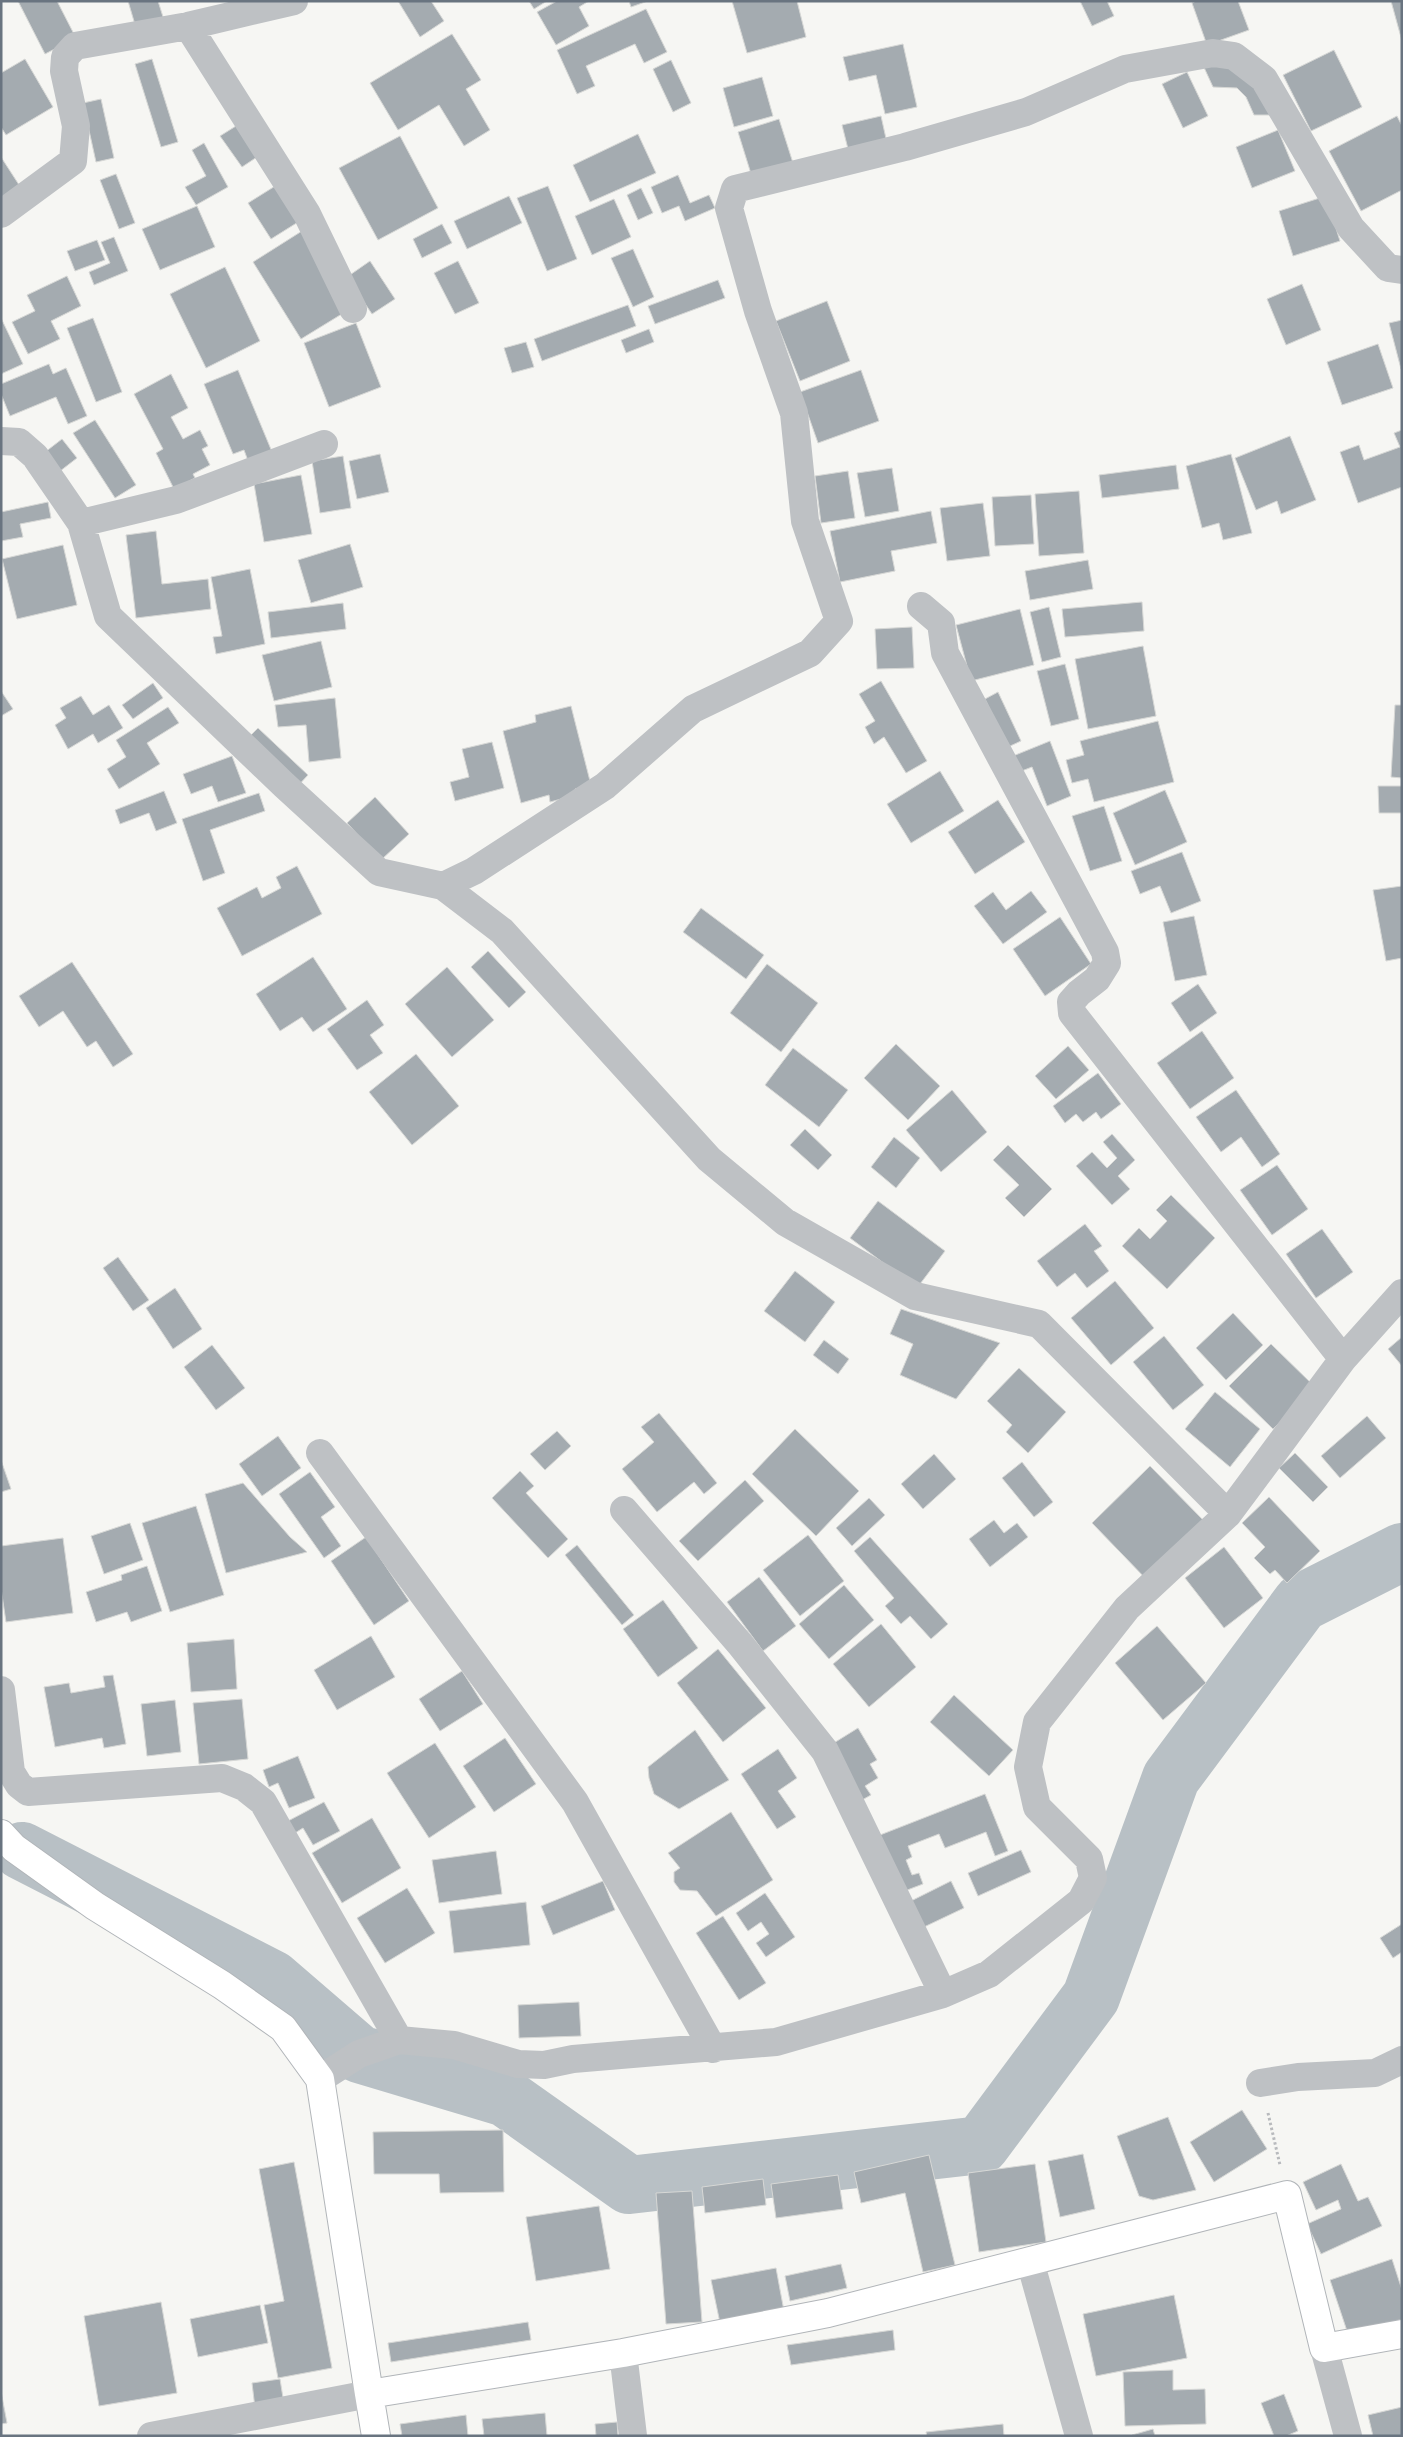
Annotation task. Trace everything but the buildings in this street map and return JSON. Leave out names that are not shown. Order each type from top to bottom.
[{"type":"street","points":[[1,214],[73,162],[76,126],[64,71],[65,57],[75,46],[188,26],[294,1]]},
{"type":"street","points":[[188,26],[307,214],[353,309]]},
{"type":"street","points":[[442,886],[474,871],[605,786],[693,709],[810,653],[839,621],[805,521],[794,413],[758,311],[730,208],[735,189],[904,147],[1026,112],[1125,69],[1213,53],[1234,56],[1264,79],[1351,228],[1388,268],[1402,270]]},
{"type":"street","points":[[1,441],[19,442],[35,456],[81,523],[108,616],[284,785],[379,872],[442,886],[502,931],[709,1159],[785,1222],[915,1296],[1039,1324],[1228,1514]]},
{"type":"street","points":[[81,523],[176,500],[324,444]]},
{"type":"street","points":[[921,606],[941,623],[944,653],[1105,952],[1107,962],[1097,979],[1078,993],[1071,1002],[1072,1013],[1342,1359]]},
{"type":"street","points":[[320,2079],[359,2054],[399,2040],[454,2045],[518,2064],[544,2065],[573,2059],[713,2049],[776,2042],[943,1994],[989,1974],[1081,1901],[1093,1878],[1089,1859],[1037,1807],[1028,1767],[1037,1722],[1127,1608],[1228,1514],[1342,1359],[1402,1293]]},
{"type":"street","points":[[320,1453],[575,1802],[713,2049]]},
{"type":"street","points":[[624,1510],[740,1644],[824,1751],[943,1994]]},
{"type":"street","points":[[1,1690],[11,1772],[19,1785],[28,1792],[222,1778],[244,1787],[262,1802],[399,2040]]},
{"type":"street","points":[[1,1834],[14,1848],[95,1906],[222,1985],[283,2028],[320,2079],[376,2436]]},
{"type":"street","points":[[1260,2083],[1298,2077],[1375,2073],[1402,2060]]},
{"type":"street","points":[[151,2436],[369,2394],[623,2353],[828,2314],[1287,2195],[1324,2348],[1348,2436]]},
{"type":"street","points":[[1030,2261],[1078,2436]]},
{"type":"street","points":[[1324,2348],[1402,2334]]},
{"type":"street","points":[[623,2353],[633,2436]]},
{"type":"path","points":[[1260,2083],[1287,2195]]},
{"type":"waterway","points":[[22,1851],[272,1979],[359,2054],[506,2098],[629,2185],[981,2145],[1091,1997],[1171,1778],[1301,1603],[1402,1552]]}]
